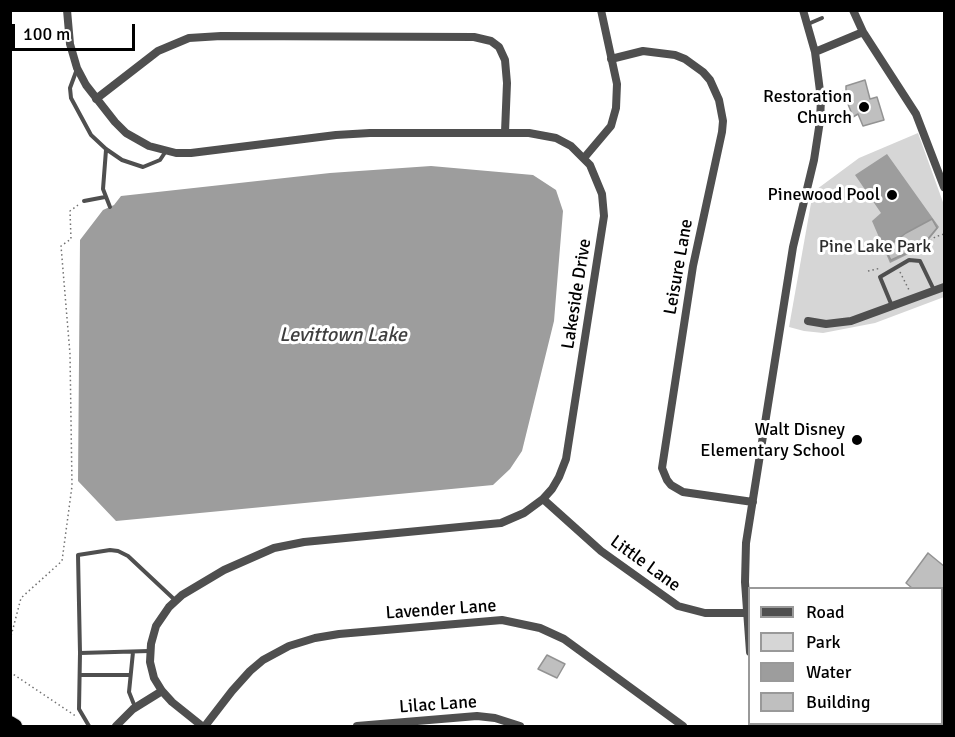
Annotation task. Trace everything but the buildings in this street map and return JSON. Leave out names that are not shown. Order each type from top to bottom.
[{"type":"highway","points":[[10,723],[15,726]]},
{"type":"street","name":"Lakeside Drive","points":[[67,10],[70,44],[78,68],[96,99],[126,133],[149,146],[166,151],[191,153],[336,135],[529,133],[556,138],[571,146],[584,158],[595,173],[599,184],[604,216],[566,459],[559,477],[543,499],[524,513],[495,524],[304,542],[274,548],[224,570],[176,601],[163,614],[156,626],[150,651],[152,671],[162,691],[172,702],[204,726]]},
{"type":"street","points":[[584,158],[604,136],[614,118],[617,84],[601,10]]},
{"type":"street","points":[[748,626],[745,562],[753,502],[794,247],[820,128],[821,99],[815,52],[803,10]]},
{"type":"street","points":[[854,10],[863,32],[916,114],[945,187]]},
{"type":"street","points":[[815,52],[863,32]]},
{"type":"street","points":[[96,99],[158,51],[189,38],[221,36],[474,37],[491,41],[499,47],[505,60],[507,83],[505,132]]},
{"type":"street","name":"Leisure Lane","points":[[611,59],[643,51],[675,55],[703,72],[719,100],[723,121],[722,132],[693,266],[662,468],[667,480],[683,492],[753,502]]},
{"type":"street","points":[[808,321],[826,324],[851,321],[945,287]]},
{"type":"street","name":"Little Lane","points":[[543,499],[601,551],[678,606],[705,613],[747,613]]},
{"type":"street","name":"Lavender Lane","points":[[204,726],[250,671],[263,660],[289,646],[339,634],[489,620],[528,624],[558,636],[683,726]]},
{"type":"street","points":[[116,726],[135,708],[162,691]]},
{"type":"street","name":"Lilac Lane","points":[[357,726],[477,716],[495,718],[520,726]]},
{"type":"lane","points":[[808,24],[822,18]]},
{"type":"lane","points":[[78,68],[72,80],[71,98],[91,135],[106,149],[127,163],[143,167],[160,160],[166,151]]},
{"type":"lane","points":[[106,149],[102,189],[110,207]]},
{"type":"lane","points":[[84,201],[105,196]]},
{"type":"lane","points":[[892,306],[880,277],[913,259],[920,261],[934,291]]},
{"type":"lane","points":[[88,725],[79,710],[81,652],[78,555],[118,551],[128,556],[176,601]]},
{"type":"lane","points":[[81,652],[150,651]]},
{"type":"lane","points":[[133,652],[129,692],[135,708]]},
{"type":"lane","points":[[80,675],[130,675]]},
{"type":"path","points":[[10,640],[21,598],[62,561],[72,486],[70,354],[61,246],[70,239],[70,211],[84,201]]},
{"type":"path","points":[[917,253],[934,237],[945,234]]},
{"type":"path","points":[[898,266],[909,290]]},
{"type":"path","points":[[10,672],[88,725]]},
{"type":"green space","name":"Pine Lake Park","points":[[918,133],[944,205],[944,297],[875,323],[823,333],[789,327],[813,192],[859,158]]},
{"type":"water","name":"Pinewood Pool","points":[[887,154],[939,227],[923,247],[890,263],[872,221],[881,213],[855,175]]},
{"type":"water","name":"Levittown Lake","points":[[431,166],[533,175],[556,190],[563,211],[554,321],[522,451],[510,469],[493,485],[116,521],[78,481],[80,240],[103,210],[114,205],[121,196],[330,173]]},
{"type":"place","name":"Restoration Church","points":[[864,107]]},
{"type":"place","name":"Pinewood Pool","points":[[892,195]]},
{"type":"place","name":"Walt Disney Elementary School","points":[[857,440]]}]
